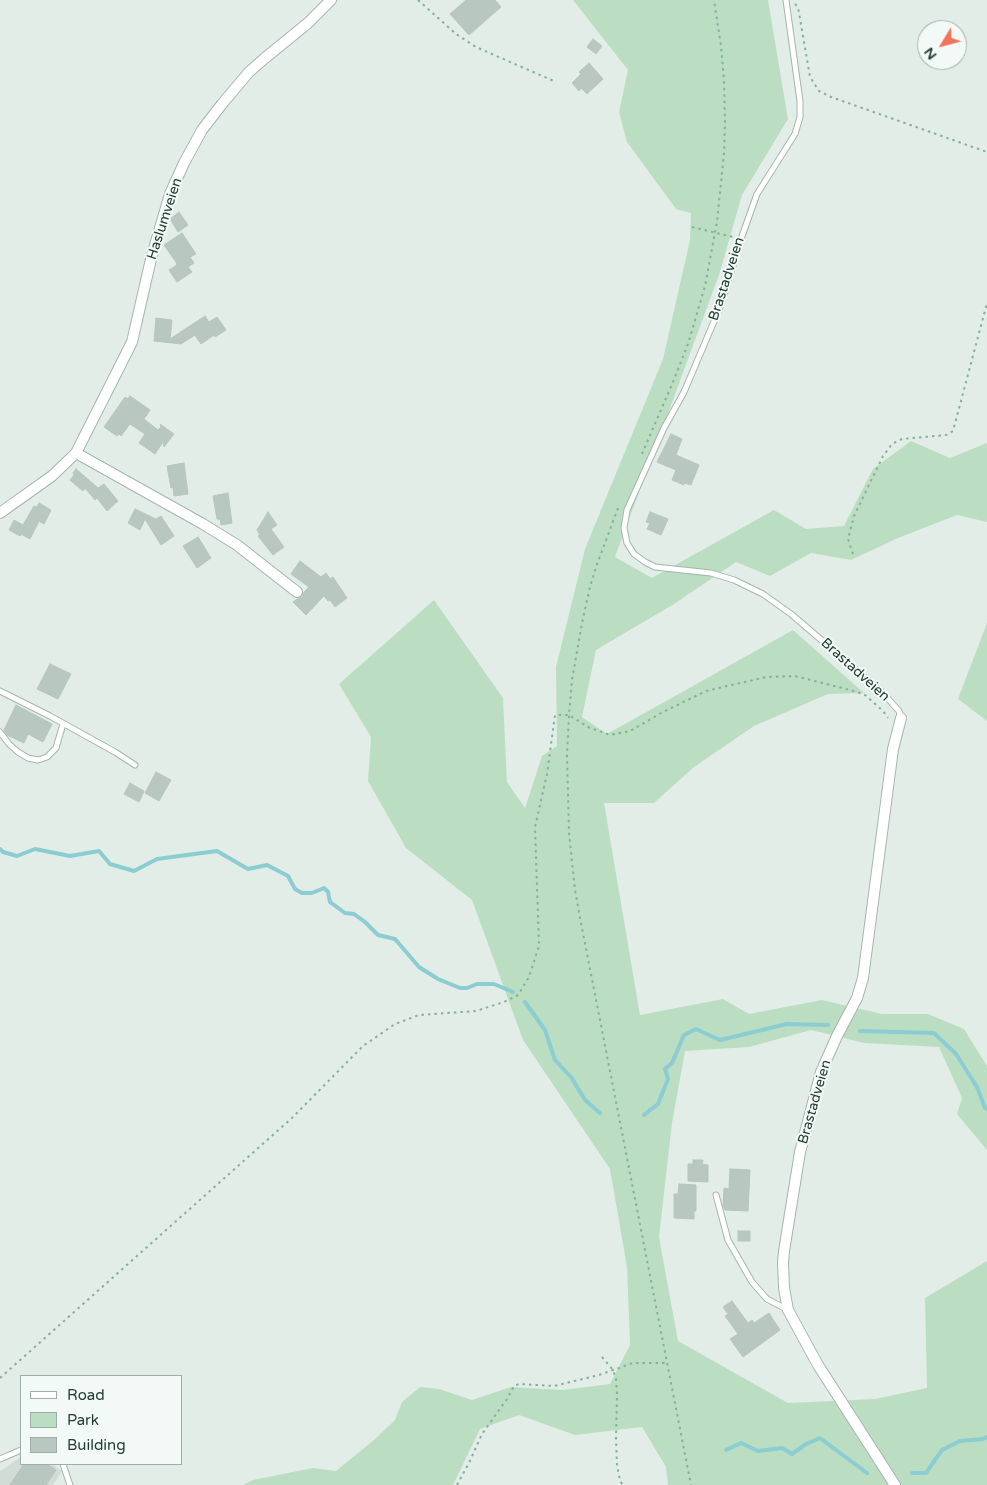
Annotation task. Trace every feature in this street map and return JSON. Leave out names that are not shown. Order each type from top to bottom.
[{"type":"street","name":"Haslumveien","points":[[0,513],[52,476],[76,453],[132,342],[151,259],[170,194],[202,130],[249,72],[308,23],[331,0]]},
{"type":"street","points":[[76,453],[237,545],[297,592]]},
{"type":"street","name":"Brastadveien","points":[[895,1485],[818,1365],[788,1310],[783,1275],[784,1250],[800,1152],[821,1072],[857,998],[863,978],[890,766],[901,718]]},
{"type":"lane","name":"Brastadveien","points":[[786,0],[800,100],[800,118],[795,134],[757,194],[721,306],[684,392],[664,428],[627,510],[624,528],[626,543],[634,554],[655,566],[711,573],[734,580],[763,594],[791,614],[881,691],[895,706],[901,718]]},
{"type":"lane","points":[[0,691],[50,716],[135,765]]},
{"type":"lane","points":[[0,732],[18,752],[28,758],[38,760],[52,753],[56,748],[63,724]]},
{"type":"lane","points":[[716,1194],[728,1240],[752,1282],[767,1299],[788,1310]]},
{"type":"lane","points":[[0,1459],[20,1450]]},
{"type":"lane","points":[[63,1465],[70,1485]]},
{"type":"path","points":[[418,0],[456,34],[476,47],[556,82]]},
{"type":"path","points":[[639,461],[688,344],[704,286],[717,222],[724,153],[725,121],[722,54],[714,0]]},
{"type":"path","points":[[792,0],[798,7],[810,77],[819,91],[831,97],[987,152]]},
{"type":"path","points":[[692,227],[733,237]]},
{"type":"path","points":[[853,554],[848,539],[854,516],[883,456],[892,444],[902,439],[946,435],[953,431],[987,303]]},
{"type":"path","points":[[619,505],[590,587],[578,644],[569,714],[567,810],[575,890],[691,1485]]},
{"type":"path","points":[[0,1378],[293,1117],[363,1046],[395,1024],[419,1015],[476,1010],[504,1002],[518,995],[529,977],[539,946],[535,827],[547,774],[554,715],[569,714],[588,727],[610,736],[630,730],[706,691],[766,677],[795,676],[854,690],[865,695],[883,711],[897,730]]},
{"type":"path","points":[[602,1357],[613,1370],[616,1379],[616,1439],[620,1481],[623,1485]]},
{"type":"path","points":[[457,1485],[482,1434],[507,1400],[514,1386],[519,1384],[554,1386],[599,1375],[633,1363],[667,1362]]},
{"type":"shaded area","points":[[20,1458],[20,1465],[53,1465],[62,1471],[53,1485],[0,1485],[0,1471]]},
{"type":"green space","points":[[573,0],[768,0],[788,119],[742,195],[719,275],[615,557],[652,578],[774,510],[806,529],[844,526],[873,469],[911,441],[950,458],[987,443],[987,522],[957,515],[898,538],[851,560],[811,553],[770,576],[736,562],[674,604],[596,650],[582,717],[607,734],[793,630],[864,693],[828,694],[754,726],[694,767],[654,803],[604,803],[640,1015],[723,999],[749,1014],[822,1000],[882,1014],[928,1014],[964,1029],[987,1066],[987,1150],[957,1114],[962,1098],[939,1047],[864,1043],[811,1030],[749,1047],[685,1051],[672,1123],[659,1237],[678,1341],[788,1403],[875,1399],[927,1388],[925,1298],[987,1261],[987,1485],[668,1485],[666,1467],[642,1427],[575,1435],[519,1415],[480,1429],[453,1485],[243,1485],[253,1480],[313,1468],[336,1471],[395,1420],[402,1402],[420,1387],[439,1389],[472,1400],[511,1387],[563,1390],[610,1384],[630,1345],[627,1267],[610,1169],[523,1040],[472,900],[406,848],[368,781],[371,737],[339,684],[434,600],[503,698],[507,782],[525,808],[542,756],[557,746],[556,667],[585,549],[663,359],[690,240],[691,213],[676,209],[627,142],[619,112],[628,70]]},
{"type":"green space","points":[[987,623],[987,721],[958,699]]},
{"type":"building","points":[[466,0],[495,0],[501,7],[469,35],[450,14]]},
{"type":"building","points":[[593,39],[602,46],[596,54],[587,47]]},
{"type":"building","points":[[589,63],[603,79],[587,94],[581,88],[579,91],[572,83],[581,74],[579,72]]},
{"type":"building","points":[[179,212],[188,225],[178,232],[170,219]]},
{"type":"building","points":[[182,233],[196,254],[190,257],[194,263],[188,267],[192,272],[177,282],[169,270],[177,265],[176,262],[164,245]]},
{"type":"building","points":[[205,316],[209,322],[217,317],[226,330],[215,337],[214,335],[201,344],[195,335],[181,344],[154,341],[156,318],[172,320],[170,339]]},
{"type":"building","points":[[130,396],[150,410],[144,419],[158,430],[161,427],[160,424],[174,434],[164,447],[163,442],[155,454],[139,443],[145,434],[130,424],[121,436],[119,434],[117,436],[104,427],[125,397],[128,399]]},
{"type":"building","points":[[671,434],[682,439],[676,455],[699,465],[691,485],[684,483],[684,485],[672,480],[676,470],[657,462]]},
{"type":"building","points":[[184,463],[188,494],[174,496],[167,466]]},
{"type":"building","points":[[76,469],[98,488],[104,484],[118,501],[107,511],[97,498],[95,500],[85,488],[83,491],[70,480]]},
{"type":"building","points":[[228,493],[232,523],[221,525],[220,519],[217,519],[213,496]]},
{"type":"building","points":[[39,503],[51,510],[44,524],[39,521],[30,539],[9,530],[14,520],[23,525],[34,506],[37,507]]},
{"type":"building","points":[[135,509],[156,519],[161,516],[174,536],[161,545],[145,519],[140,530],[128,523]]},
{"type":"building","points":[[268,512],[277,525],[271,529],[284,547],[273,555],[258,536],[260,535],[257,530]]},
{"type":"building","points":[[650,512],[668,519],[661,535],[647,529],[650,523],[646,522]]},
{"type":"building","points":[[198,537],[211,558],[197,568],[183,546]]},
{"type":"building","points":[[300,561],[321,577],[326,573],[330,579],[333,577],[347,598],[335,607],[324,596],[306,615],[293,602],[302,597],[309,587],[291,574]]},
{"type":"building","points":[[50,664],[71,674],[58,699],[37,689]]},
{"type":"building","points":[[16,705],[52,724],[43,742],[28,734],[24,743],[7,735],[4,730]]},
{"type":"building","points":[[156,772],[171,780],[159,801],[145,793]]},
{"type":"building","points":[[130,783],[144,791],[139,802],[124,794]]},
{"type":"building","points":[[693,1160],[703,1160],[702,1164],[708,1165],[708,1182],[688,1181],[688,1164],[693,1164]]},
{"type":"building","points":[[730,1169],[750,1170],[748,1211],[725,1210],[723,1205],[724,1188],[729,1189]]},
{"type":"building","points":[[679,1184],[696,1185],[696,1211],[694,1211],[694,1219],[674,1218],[674,1194],[678,1194]]},
{"type":"building","points":[[738,1231],[750,1231],[750,1241],[738,1241]]},
{"type":"building","points":[[732,1301],[748,1323],[752,1320],[754,1323],[769,1313],[780,1330],[743,1357],[730,1339],[738,1334],[725,1316],[728,1314],[723,1307]]},
{"type":"building","points":[[23,1465],[48,1465],[56,1470],[46,1485],[10,1485]]},
{"type":"waterway","points":[[0,849],[3,852],[17,856],[35,849],[70,856],[99,851],[110,864],[134,871],[157,859],[217,851],[248,869],[267,865],[288,876],[295,889],[302,893],[312,893],[324,888],[328,892],[330,902],[345,913],[354,914],[378,935],[395,939],[419,967],[438,979],[460,988],[467,988],[477,984],[494,984],[513,992]]},
{"type":"waterway","points":[[525,1002],[545,1030],[555,1060],[571,1077],[585,1100],[600,1113]]},
{"type":"waterway","points":[[644,1115],[658,1104],[668,1079],[665,1069],[672,1063],[684,1035],[696,1029],[720,1040],[787,1024],[828,1025]]},
{"type":"waterway","points":[[860,1031],[934,1033],[956,1054],[977,1087],[987,1109]]},
{"type":"waterway","points":[[912,1473],[926,1473],[942,1450],[960,1441],[987,1437]]},
{"type":"waterway","points":[[726,1450],[741,1443],[758,1451],[782,1448],[792,1454],[806,1444],[820,1438],[867,1473]]}]
